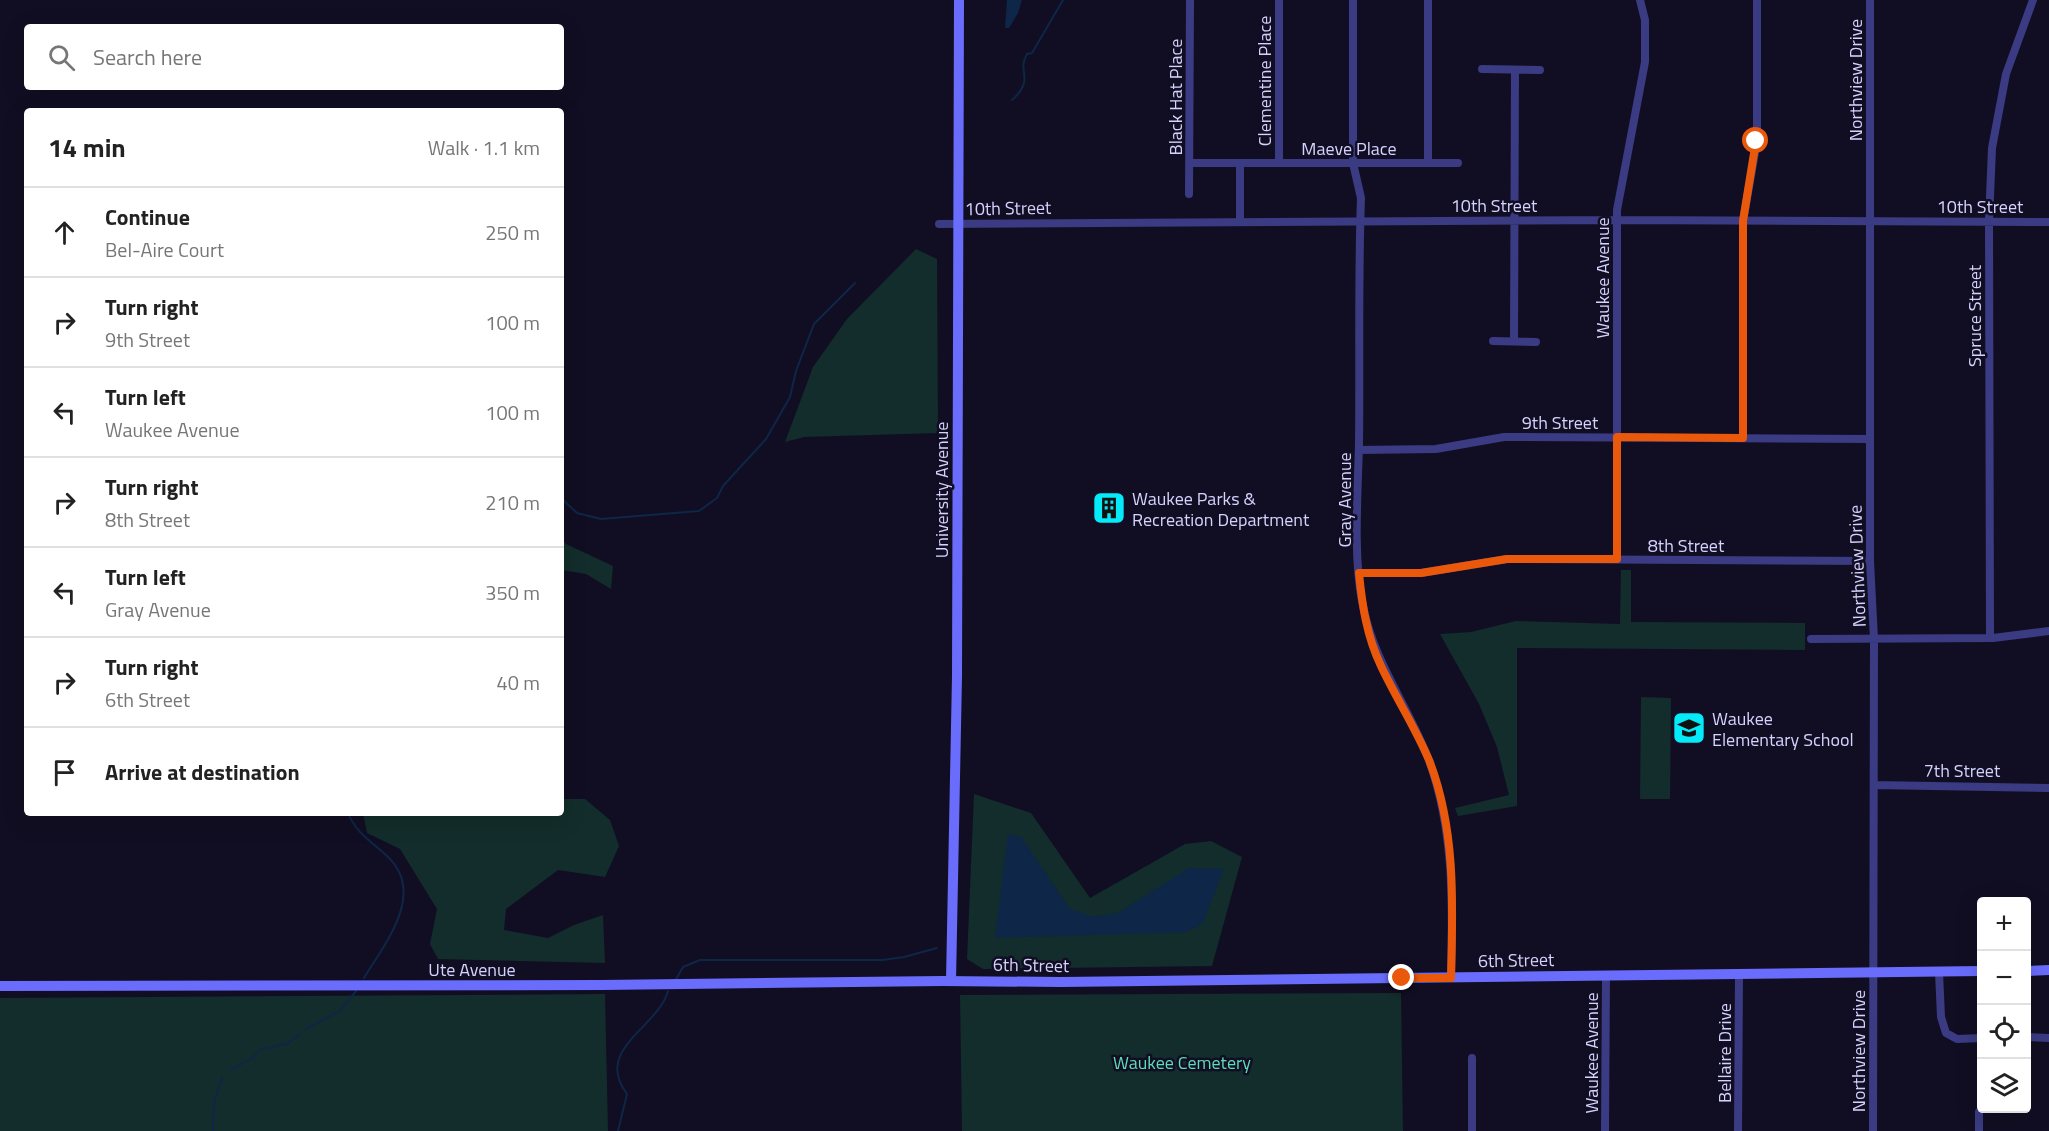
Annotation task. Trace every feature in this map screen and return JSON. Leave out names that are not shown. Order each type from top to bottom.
[{"type":"main road","name":"University Avenue","points":[[947,981],[957,676],[959,0]]},
{"type":"main road","points":[[2031,971],[2049,970]]},
{"type":"main road","name":"6th Street","points":[[947,981],[1061,982],[1977,971]]},
{"type":"main road","name":"Ute Avenue","points":[[0,986],[601,985],[947,981]]},
{"type":"street","name":"Black Hat Place","points":[[1189,194],[1190,0]]},
{"type":"street","name":"Clementine Place","points":[[1279,0],[1279,163]]},
{"type":"street","name":"Gray Avenue","points":[[1353,0],[1353,163],[1361,198],[1359,573],[1366,624],[1381,665],[1406,709],[1429,762],[1441,799],[1450,849],[1451,978]]},
{"type":"street","points":[[1428,0],[1428,163]]},
{"type":"street","name":"Waukee Avenue","points":[[1617,559],[1617,220],[1618,198],[1645,62],[1645,20],[1640,0]]},
{"type":"street","points":[[1743,438],[1743,221],[1756,141],[1757,0]]},
{"type":"street","name":"Northview Drive","points":[[1870,0],[1870,561],[1874,639],[1873,1131]]},
{"type":"street","name":"Spruce Street","points":[[1989,638],[1989,221],[1992,148],[2006,74],[2033,0]]},
{"type":"street","points":[[1482,69],[1540,70]]},
{"type":"street","points":[[1514,341],[1515,70]]},
{"type":"street","name":"Maeve Place","points":[[1189,163],[1458,163]]},
{"type":"street","points":[[1240,163],[1240,221]]},
{"type":"street","name":"10th Street","points":[[939,224],[1515,220],[2049,222]]},
{"type":"street","points":[[1493,341],[1536,342]]},
{"type":"street","name":"9th Street","points":[[1359,450],[1436,449],[1504,437],[1870,439]]},
{"type":"street","name":"8th Street","points":[[1359,573],[1421,573],[1507,559],[1870,561]]},
{"type":"street","points":[[1811,639],[1989,638],[2049,631]]},
{"type":"street","name":"7th Street","points":[[1874,785],[2049,788]]},
{"type":"street","points":[[1939,972],[1941,1017],[1946,1033],[1957,1039],[1977,1038]]},
{"type":"street","name":"Bellaire Drive","points":[[1738,1131],[1739,974]]},
{"type":"street","name":"Waukee Avenue","points":[[1605,1131],[1606,976]]},
{"type":"street","points":[[2031,1037],[2049,1038]]},
{"type":"street","points":[[1472,1131],[1473,1058]]},
{"type":"street","points":[[1979,1113],[1979,1131]]},
{"type":"green space","points":[[916,249],[937,259],[938,433],[804,437],[785,442],[813,367],[847,319]]},
{"type":"green space","points":[[564,542],[613,566],[611,589],[586,574],[564,570]]},
{"type":"green space","points":[[1621,570],[1631,570],[1631,622],[1805,623],[1805,650],[1517,648],[1517,806],[1458,816],[1455,808],[1509,795],[1497,747],[1479,704],[1440,634],[1471,632],[1516,621],[1620,624]]},
{"type":"green space","points":[[1641,697],[1671,698],[1670,799],[1640,799]]},
{"type":"green space","points":[[974,794],[1031,813],[1090,898],[1185,844],[1211,841],[1242,857],[1212,966],[983,969],[967,959]]},
{"type":"green space","points":[[564,799],[585,799],[610,820],[619,846],[605,877],[558,870],[506,909],[504,930],[548,938],[574,925],[603,915],[605,963],[438,959],[430,944],[437,909],[400,849],[367,833],[364,816],[564,816]]},
{"type":"green space","name":"Waukee Cemetery","points":[[1401,993],[1403,1131],[962,1131],[960,995]]},
{"type":"green space","points":[[605,994],[608,1131],[0,1131],[0,998]]},
{"type":"water","points":[[1007,0],[1022,0],[1018,13],[1009,28],[1005,28]]},
{"type":"water","points":[[1008,834],[1021,837],[1069,908],[1093,917],[1118,913],[1189,868],[1224,869],[1203,923],[1186,932],[995,938]]},
{"type":"waterway","points":[[1012,100],[1023,86],[1023,66],[1027,54],[1032,53],[1063,0]]},
{"type":"waterway","points":[[564,501],[577,513],[601,519],[699,511],[717,498],[723,486],[766,439],[790,397],[796,371],[814,324],[855,283]]},
{"type":"waterway","points":[[349,816],[360,832],[387,856],[398,870],[403,886],[403,902],[398,918],[364,978]]},
{"type":"waterway","points":[[675,981],[683,967],[700,960],[883,960],[937,948]]},
{"type":"waterway","points":[[306,1029],[340,1011],[356,991]]},
{"type":"waterway","points":[[618,1131],[627,1094],[619,1078],[618,1064],[622,1051],[653,1016],[668,991]]},
{"type":"waterway","points":[[231,1070],[251,1059],[261,1049],[287,1044],[300,1034]]},
{"type":"waterway","points":[[213,1131],[214,1103],[222,1077]]},
{"type":"place","name":"Waukee Parks & Recreation Department","points":[[1109,508]]},
{"type":"place","name":"Waukee Elementary School","points":[[1689,728]]},
{"type":"route","points":[[1402,978],[1451,978],[1450,849],[1441,799],[1429,762],[1406,709],[1381,665],[1366,624],[1359,573],[1421,573],[1507,559],[1617,559],[1617,437],[1743,438],[1743,221],[1756,141]]}]
